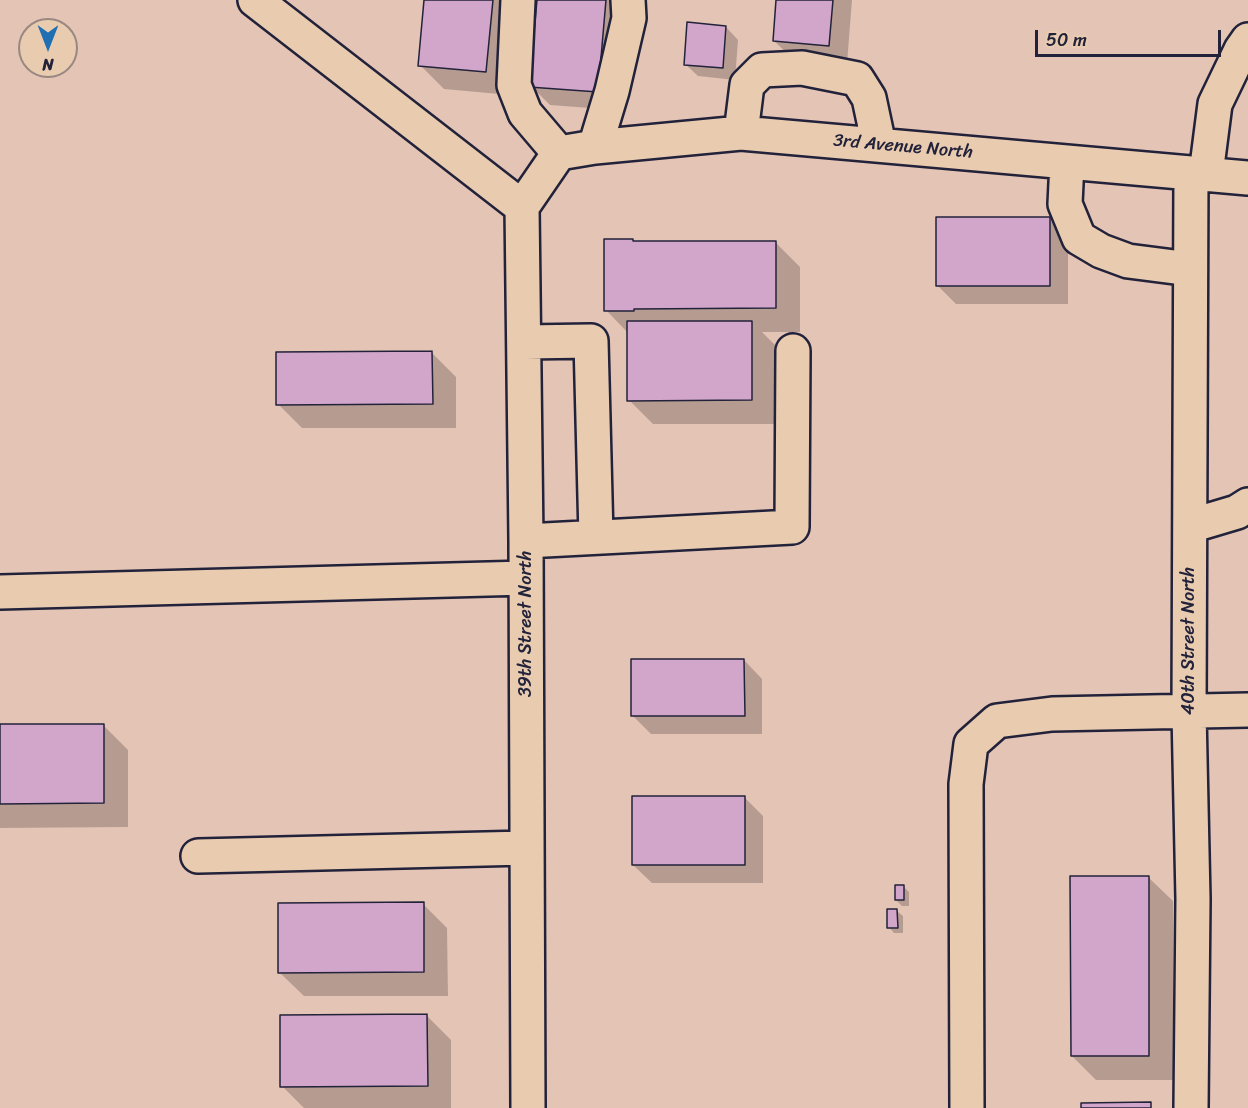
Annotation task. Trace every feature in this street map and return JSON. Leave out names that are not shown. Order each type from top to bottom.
[{"type":"street","points":[[255,0],[522,207],[560,153],[525,113],[514,85],[518,0]]},
{"type":"street","points":[[595,147],[612,91],[629,18],[628,0]]},
{"type":"street","name":"40th Street North","points":[[1191,1108],[1193,899],[1189,712],[1190,269],[1198,174],[1215,104],[1248,40]]},
{"type":"street","points":[[741,133],[747,85],[762,70],[802,68],[857,79],[869,98],[879,145]]},
{"type":"street","name":"3rd Avenue North","points":[[560,153],[595,147],[741,133],[1248,178]]},
{"type":"street","points":[[1067,162],[1065,204],[1079,238],[1101,251],[1128,261],[1190,269]]},
{"type":"street","name":"39th Street North","points":[[522,207],[525,342],[528,1108]]},
{"type":"street","points":[[525,342],[591,341],[596,537]]},
{"type":"street","points":[[526,541],[792,526],[793,351]]},
{"type":"street","points":[[1190,526],[1237,512],[1248,504]]},
{"type":"street","points":[[0,592],[526,578]]},
{"type":"street","points":[[967,1108],[966,784],[971,744],[997,721],[1052,714],[1248,710]]},
{"type":"street","points":[[198,856],[526,848]]},
{"type":"building","points":[[424,0],[493,0],[486,72],[418,66]]},
{"type":"building","points":[[537,0],[606,0],[598,92],[529,87]]},
{"type":"building","points":[[776,0],[833,0],[829,46],[773,41]]},
{"type":"building","points":[[687,22],[726,26],[723,68],[684,65]]},
{"type":"building","points":[[936,217],[1050,217],[1050,286],[936,286]]},
{"type":"building","points":[[604,239],[776,241],[776,308],[604,311]]},
{"type":"building","points":[[627,321],[752,321],[752,400],[627,401]]},
{"type":"building","points":[[432,351],[433,404],[276,405],[276,352]]},
{"type":"building","points":[[631,659],[744,659],[745,716],[631,716]]},
{"type":"building","points":[[0,724],[104,724],[104,803],[0,804]]},
{"type":"building","points":[[632,796],[745,796],[745,865],[632,865]]},
{"type":"building","points":[[1070,876],[1149,876],[1149,1056],[1071,1056]]},
{"type":"building","points":[[895,885],[904,885],[904,900],[895,900]]},
{"type":"building","points":[[424,902],[424,972],[278,973],[278,903]]},
{"type":"building","points":[[887,909],[897,909],[898,928],[887,928]]},
{"type":"building","points":[[427,1014],[428,1086],[280,1087],[280,1015]]},
{"type":"building","points":[[1151,1102],[1151,1108],[1081,1108],[1081,1103]]}]
